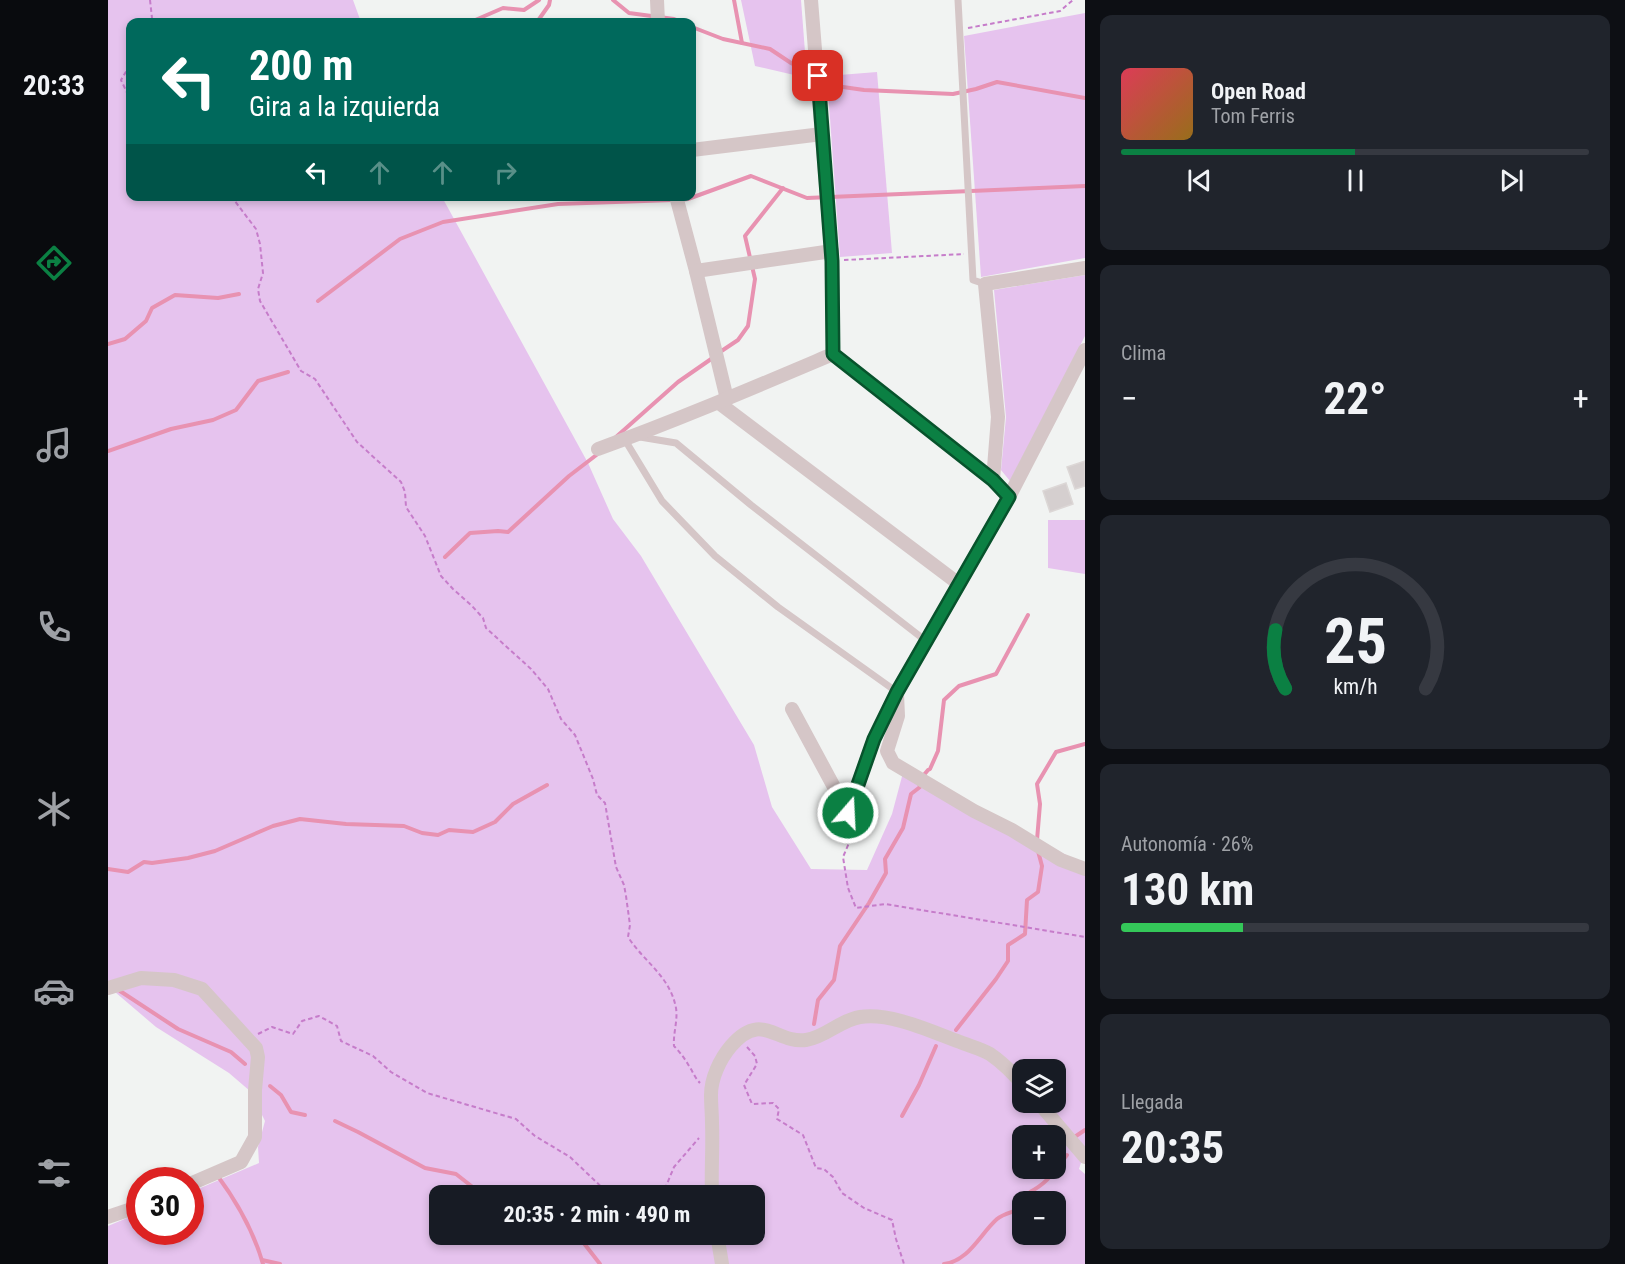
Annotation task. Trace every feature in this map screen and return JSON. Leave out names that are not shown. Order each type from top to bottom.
[{"type":"street","points":[[657,0],[657,18]]},
{"type":"street","points":[[811,0],[832,256],[833,354]]},
{"type":"street","points":[[696,150],[822,134]]},
{"type":"street","points":[[677,201],[696,271],[723,401],[958,584]]},
{"type":"street","points":[[696,271],[832,256]]},
{"type":"street","points":[[993,480],[998,417],[986,284],[1085,268]]},
{"type":"street","points":[[848,813],[874,739],[897,692],[1009,497],[1085,350]]},
{"type":"street","points":[[598,449],[723,401],[833,354]]},
{"type":"street","points":[[833,354],[993,480],[1009,497]]},
{"type":"street","points":[[897,692],[898,716],[887,751],[893,763],[974,811],[1012,830],[1060,860],[1085,869]]},
{"type":"street","points":[[792,709],[848,813]]},
{"type":"street","points":[[108,988],[141,978],[174,980],[202,989],[256,1048],[258,1057],[255,1137],[241,1162],[204,1178]]},
{"type":"street","points":[[712,1185],[711,1093],[714,1076],[725,1055],[738,1038],[746,1033],[761,1029],[797,1040],[807,1040],[821,1035],[843,1021],[861,1017],[884,1017],[916,1026],[988,1053],[1012,1072]]},
{"type":"street","points":[[1047,1113],[1085,1158]]},
{"type":"street","points":[[108,1217],[126,1211]]},
{"type":"street","points":[[719,1245],[722,1264]]},
{"type":"lane","points":[[958,0],[973,280],[986,284]]},
{"type":"lane","points":[[630,438],[676,443],[751,505],[926,641]]},
{"type":"lane","points":[[630,438],[662,501],[715,556],[778,607],[897,692]]},
{"type":"path","points":[[150,0],[152,18]]},
{"type":"path","points":[[960,30],[1060,11],[1073,0]]},
{"type":"path","points":[[126,71],[120,81],[126,92]]},
{"type":"path","points":[[235,201],[256,229],[260,244],[263,273],[258,289],[260,301],[301,371],[315,379],[357,442],[401,482],[405,492],[406,507],[425,536],[441,576],[483,618],[486,628],[531,669],[548,689],[561,719],[575,735],[597,795],[605,803],[616,867],[626,896],[630,925],[628,937],[636,949],[661,974],[669,988],[677,1020],[673,1036],[674,1046],[689,1065],[696,1079],[711,1093]]},
{"type":"path","points":[[832,256],[971,254]]},
{"type":"path","points":[[848,813],[855,829],[843,857],[848,888],[856,909],[885,904],[1085,937]]},
{"type":"path","points":[[248,1039],[272,1027],[292,1034],[302,1021],[319,1016],[337,1026],[341,1041],[373,1056],[391,1072],[427,1093],[516,1119],[535,1136],[570,1157],[599,1185]]},
{"type":"path","points":[[738,1038],[755,1056],[757,1064],[744,1085],[752,1104],[773,1103],[779,1109],[777,1119],[803,1136],[816,1168],[824,1169],[833,1177],[842,1193],[864,1208],[892,1220],[904,1264]]},
{"type":"path","points":[[667,1185],[674,1167],[712,1123]]},
{"type":"shaded area","points":[[108,0],[353,0],[360,18],[126,18],[126,201],[444,201],[588,463],[613,519],[641,556],[754,745],[772,807],[811,869],[867,870],[892,814],[904,769],[1085,865],[1085,1150],[1079,1169],[1085,1174],[1085,1264],[108,1264],[108,1226],[126,1218],[126,1245],[204,1245],[204,1186],[259,1163],[258,1147],[265,1121],[250,1091],[229,1073],[156,1027],[108,988]]},
{"type":"shaded area","points":[[741,0],[801,0],[807,78],[755,66]]},
{"type":"shaded area","points":[[1085,13],[1085,258],[981,277],[964,36]]},
{"type":"shaded area","points":[[877,72],[892,253],[840,257],[827,76]]},
{"type":"shaded area","points":[[1085,275],[1085,336],[1010,481],[1001,470],[1006,417],[994,290]]},
{"type":"shaded area","points":[[1048,520],[1085,520],[1085,574],[1048,568]]},
{"type":"building","points":[[1085,461],[1085,486],[1075,489],[1067,467]]},
{"type":"building","points":[[1066,483],[1073,504],[1050,512],[1043,491]]},
{"type":"waterway","points":[[480,18],[503,8],[524,10],[539,0]]},
{"type":"waterway","points":[[540,18],[550,0]]},
{"type":"waterway","points":[[613,0],[629,13],[666,18]]},
{"type":"waterway","points":[[734,0],[742,43]]},
{"type":"waterway","points":[[696,29],[723,39],[770,49],[812,74]]},
{"type":"waterway","points":[[822,79],[836,86],[864,90],[953,94],[997,82],[1085,98]]},
{"type":"waterway","points":[[696,196],[751,176],[807,198],[1085,186]]},
{"type":"waterway","points":[[720,352],[738,340],[748,326],[755,279],[745,236],[783,188]]},
{"type":"waterway","points":[[318,301],[400,239],[443,222],[558,204],[644,201]]},
{"type":"waterway","points":[[108,344],[125,339],[146,321],[152,308],[175,295],[218,298],[239,294]]},
{"type":"waterway","points":[[616,437],[678,382],[714,357]]},
{"type":"waterway","points":[[108,451],[171,429],[213,420],[236,410],[258,381],[288,372]]},
{"type":"waterway","points":[[445,557],[470,533],[508,532],[569,476],[599,453]]},
{"type":"waterway","points":[[923,776],[930,769],[938,751],[944,700],[959,686],[996,674],[1028,615]]},
{"type":"waterway","points":[[1037,840],[1040,804],[1037,784],[1056,752],[1085,744]]},
{"type":"waterway","points":[[814,1024],[818,1000],[834,980],[840,946],[886,873],[885,859],[903,828],[911,794],[920,787],[919,782]]},
{"type":"waterway","points":[[108,869],[128,872],[144,862],[188,858],[215,851],[273,826],[300,819],[346,824],[404,826],[422,833],[438,835],[449,830],[473,832],[495,822],[513,804],[547,785]]},
{"type":"waterway","points":[[956,1030],[1008,961],[1008,945],[1025,934],[1027,900],[1038,892],[1042,866],[1038,851]]},
{"type":"waterway","points":[[120,991],[178,1029],[231,1052],[245,1064]]},
{"type":"waterway","points":[[902,1116],[936,1046]]},
{"type":"waterway","points":[[270,1086],[281,1095],[291,1112],[305,1115]]},
{"type":"waterway","points":[[335,1121],[425,1168],[456,1174],[470,1185]]},
{"type":"waterway","points":[[1076,1136],[1085,1130]]},
{"type":"waterway","points":[[1032,1191],[1047,1180],[1067,1155]]},
{"type":"waterway","points":[[217,1175],[244,1218],[263,1264]]},
{"type":"waterway","points":[[944,1264],[960,1258],[1000,1217],[1012,1212]]},
{"type":"waterway","points":[[585,1245],[600,1264]]},
{"type":"waterway","points":[[262,1260],[280,1264]]},
{"type":"route","points":[[818,76],[832,261],[833,354],[993,480],[1009,497],[897,692],[874,739],[848,813]]}]
